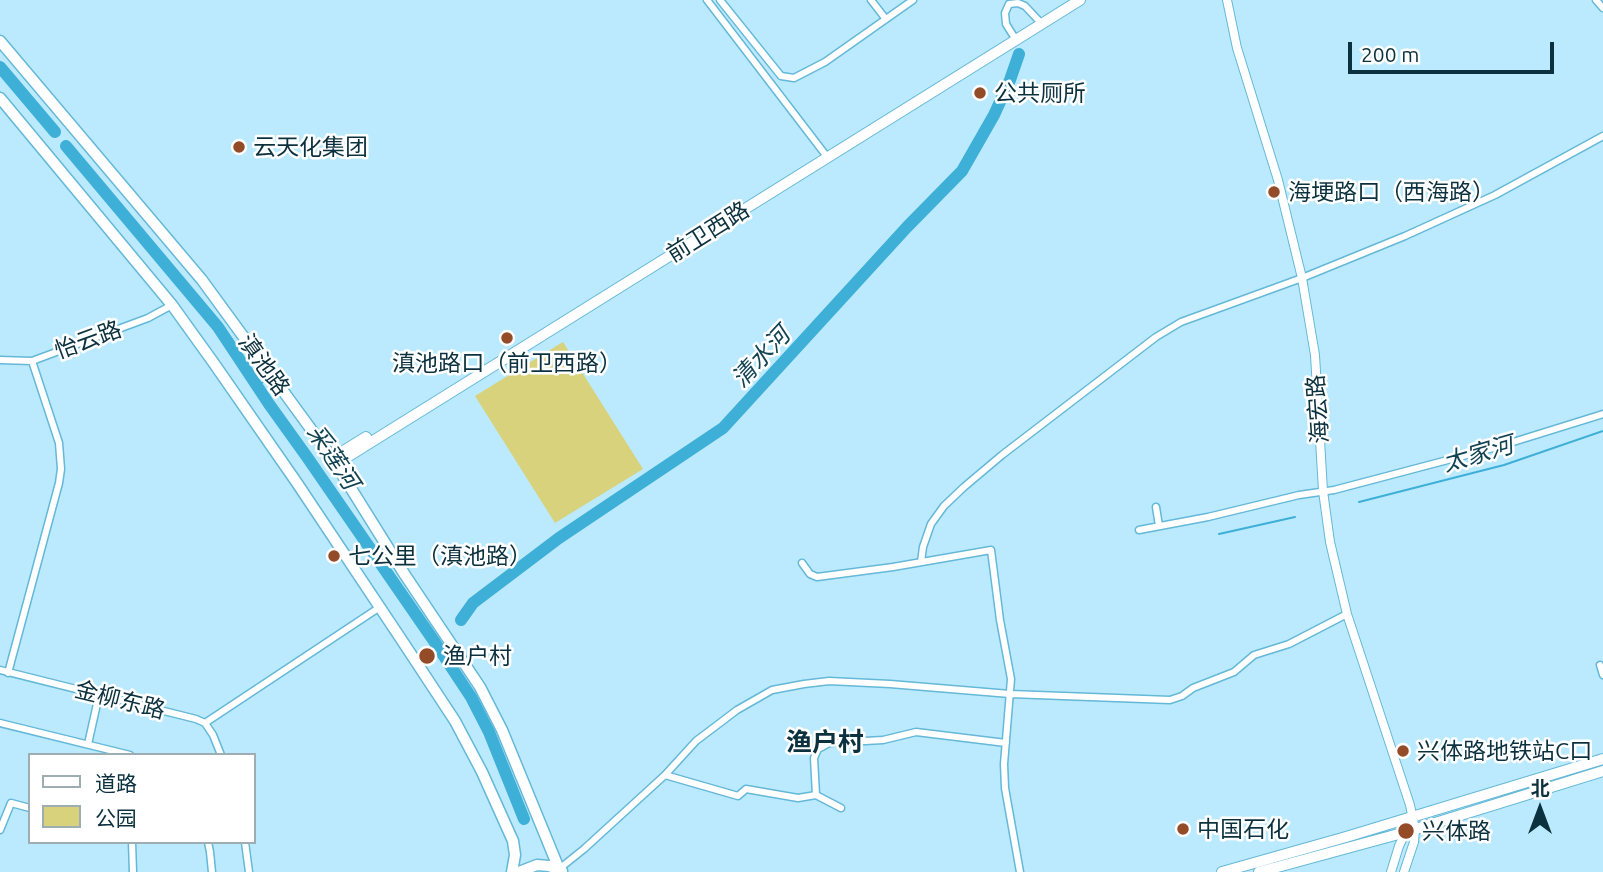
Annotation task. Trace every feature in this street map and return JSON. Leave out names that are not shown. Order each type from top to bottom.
[{"type":"main road","name":"前卫西路","points":[[334,461],[1015,37],[1067,0]]},
{"type":"main road","name":"前卫西路","points":[[1039,21],[1080,0]]},
{"type":"main road","name":"滇池路","points":[[0,41],[202,280],[334,461],[405,575],[480,687],[502,730],[561,870]]},
{"type":"main road","name":"滇池路","points":[[0,98],[172,305],[380,607],[455,721],[482,772],[513,841],[515,855],[512,872]]},
{"type":"main road","points":[[1222,872],[1603,759]]},
{"type":"main road","points":[[1259,872],[1411,830],[1603,771]]},
{"type":"main road","points":[[519,872],[537,865],[561,870]]},
{"type":"street","points":[[706,0],[826,155]]},
{"type":"street","points":[[720,0],[781,76],[794,78],[825,62],[913,0]]},
{"type":"street","points":[[871,0],[885,18]]},
{"type":"street","name":"海宏路","points":[[1227,0],[1237,48],[1278,180],[1302,278],[1315,355],[1323,491],[1329,542],[1347,614],[1412,817]]},
{"type":"street","points":[[1596,0],[1603,8]]},
{"type":"street","points":[[1015,37],[1006,24],[1008,2],[1025,6],[1039,21]]},
{"type":"street","points":[[921,562],[923,547],[932,524],[944,506],[964,486],[1156,337],[1181,321],[1302,278],[1405,236],[1495,195],[1603,136]]},
{"type":"street","name":"怡云路","points":[[0,360],[32,361],[148,318],[172,305]]},
{"type":"street","points":[[8,673],[61,469],[59,443],[32,361]]},
{"type":"street","points":[[1139,530],[1334,490],[1497,447],[1603,414]]},
{"type":"street","points":[[1156,507],[1159,526]]},
{"type":"street","points":[[802,563],[810,574],[817,577],[990,550],[1011,679],[1004,764],[1005,788],[1020,872]]},
{"type":"street","points":[[219,753],[205,723],[380,607]]},
{"type":"street","points":[[561,870],[665,775],[696,741],[737,710],[772,690],[830,681],[1010,694],[1170,700],[1234,672],[1254,655],[1289,644],[1347,614]]},
{"type":"street","points":[[1600,665],[1603,675]]},
{"type":"street","name":"金柳东路","points":[[0,670],[205,723]]},
{"type":"street","points":[[88,744],[99,695]]},
{"type":"street","points":[[0,723],[122,753]]},
{"type":"street","points":[[816,795],[814,758],[818,749],[829,743],[883,740],[916,732],[1006,743]]},
{"type":"street","points":[[665,775],[738,796],[746,789],[798,798],[816,795],[841,808]]},
{"type":"street","points":[[0,830],[11,803],[28,807]]},
{"type":"street","points":[[1404,872],[1414,842],[1412,817]]},
{"type":"street","points":[[1391,872],[1399,846],[1411,830]]},
{"type":"street","points":[[132,844],[133,872]]},
{"type":"street","points":[[209,844],[212,872]]},
{"type":"street","points":[[245,844],[249,872]]},
{"type":"green space","points":[[563,342],[643,469],[555,523],[475,396]]},
{"type":"waterway","name":"清水河","points":[[461,620],[473,603],[559,538],[723,428],[907,227],[962,171],[994,115],[1019,54]]},
{"type":"waterway","name":"采莲河","points":[[0,67],[55,132]]},
{"type":"waterway","name":"采莲河","points":[[66,146],[218,327],[434,641],[471,697],[489,732],[524,819]]},
{"type":"waterway","points":[[257,386],[268,379]]},
{"type":"waterway","name":"太家河","points":[[1359,502],[1504,465],[1603,431]]},
{"type":"waterway","name":"太家河","points":[[1219,534],[1295,517]]},
{"type":"place","name":"公共厕所","points":[[980,93]]},
{"type":"place","name":"云天化集团","points":[[239,147]]},
{"type":"place","name":"海埂路口（西海路）","points":[[1274,192]]},
{"type":"place","name":"滇池路口（前卫西路）","points":[[507,338]]},
{"type":"place","name":"七公里（滇池路）","points":[[334,556]]},
{"type":"place","name":"渔户村","points":[[427,656]]},
{"type":"place","name":"兴体路地铁站C口","points":[[1403,751]]},
{"type":"place","name":"中国石化","points":[[1183,829]]},
{"type":"place","name":"兴体路","points":[[1406,831]]},
{"type":"district","name":"渔户村","points":[[825,742]]}]
